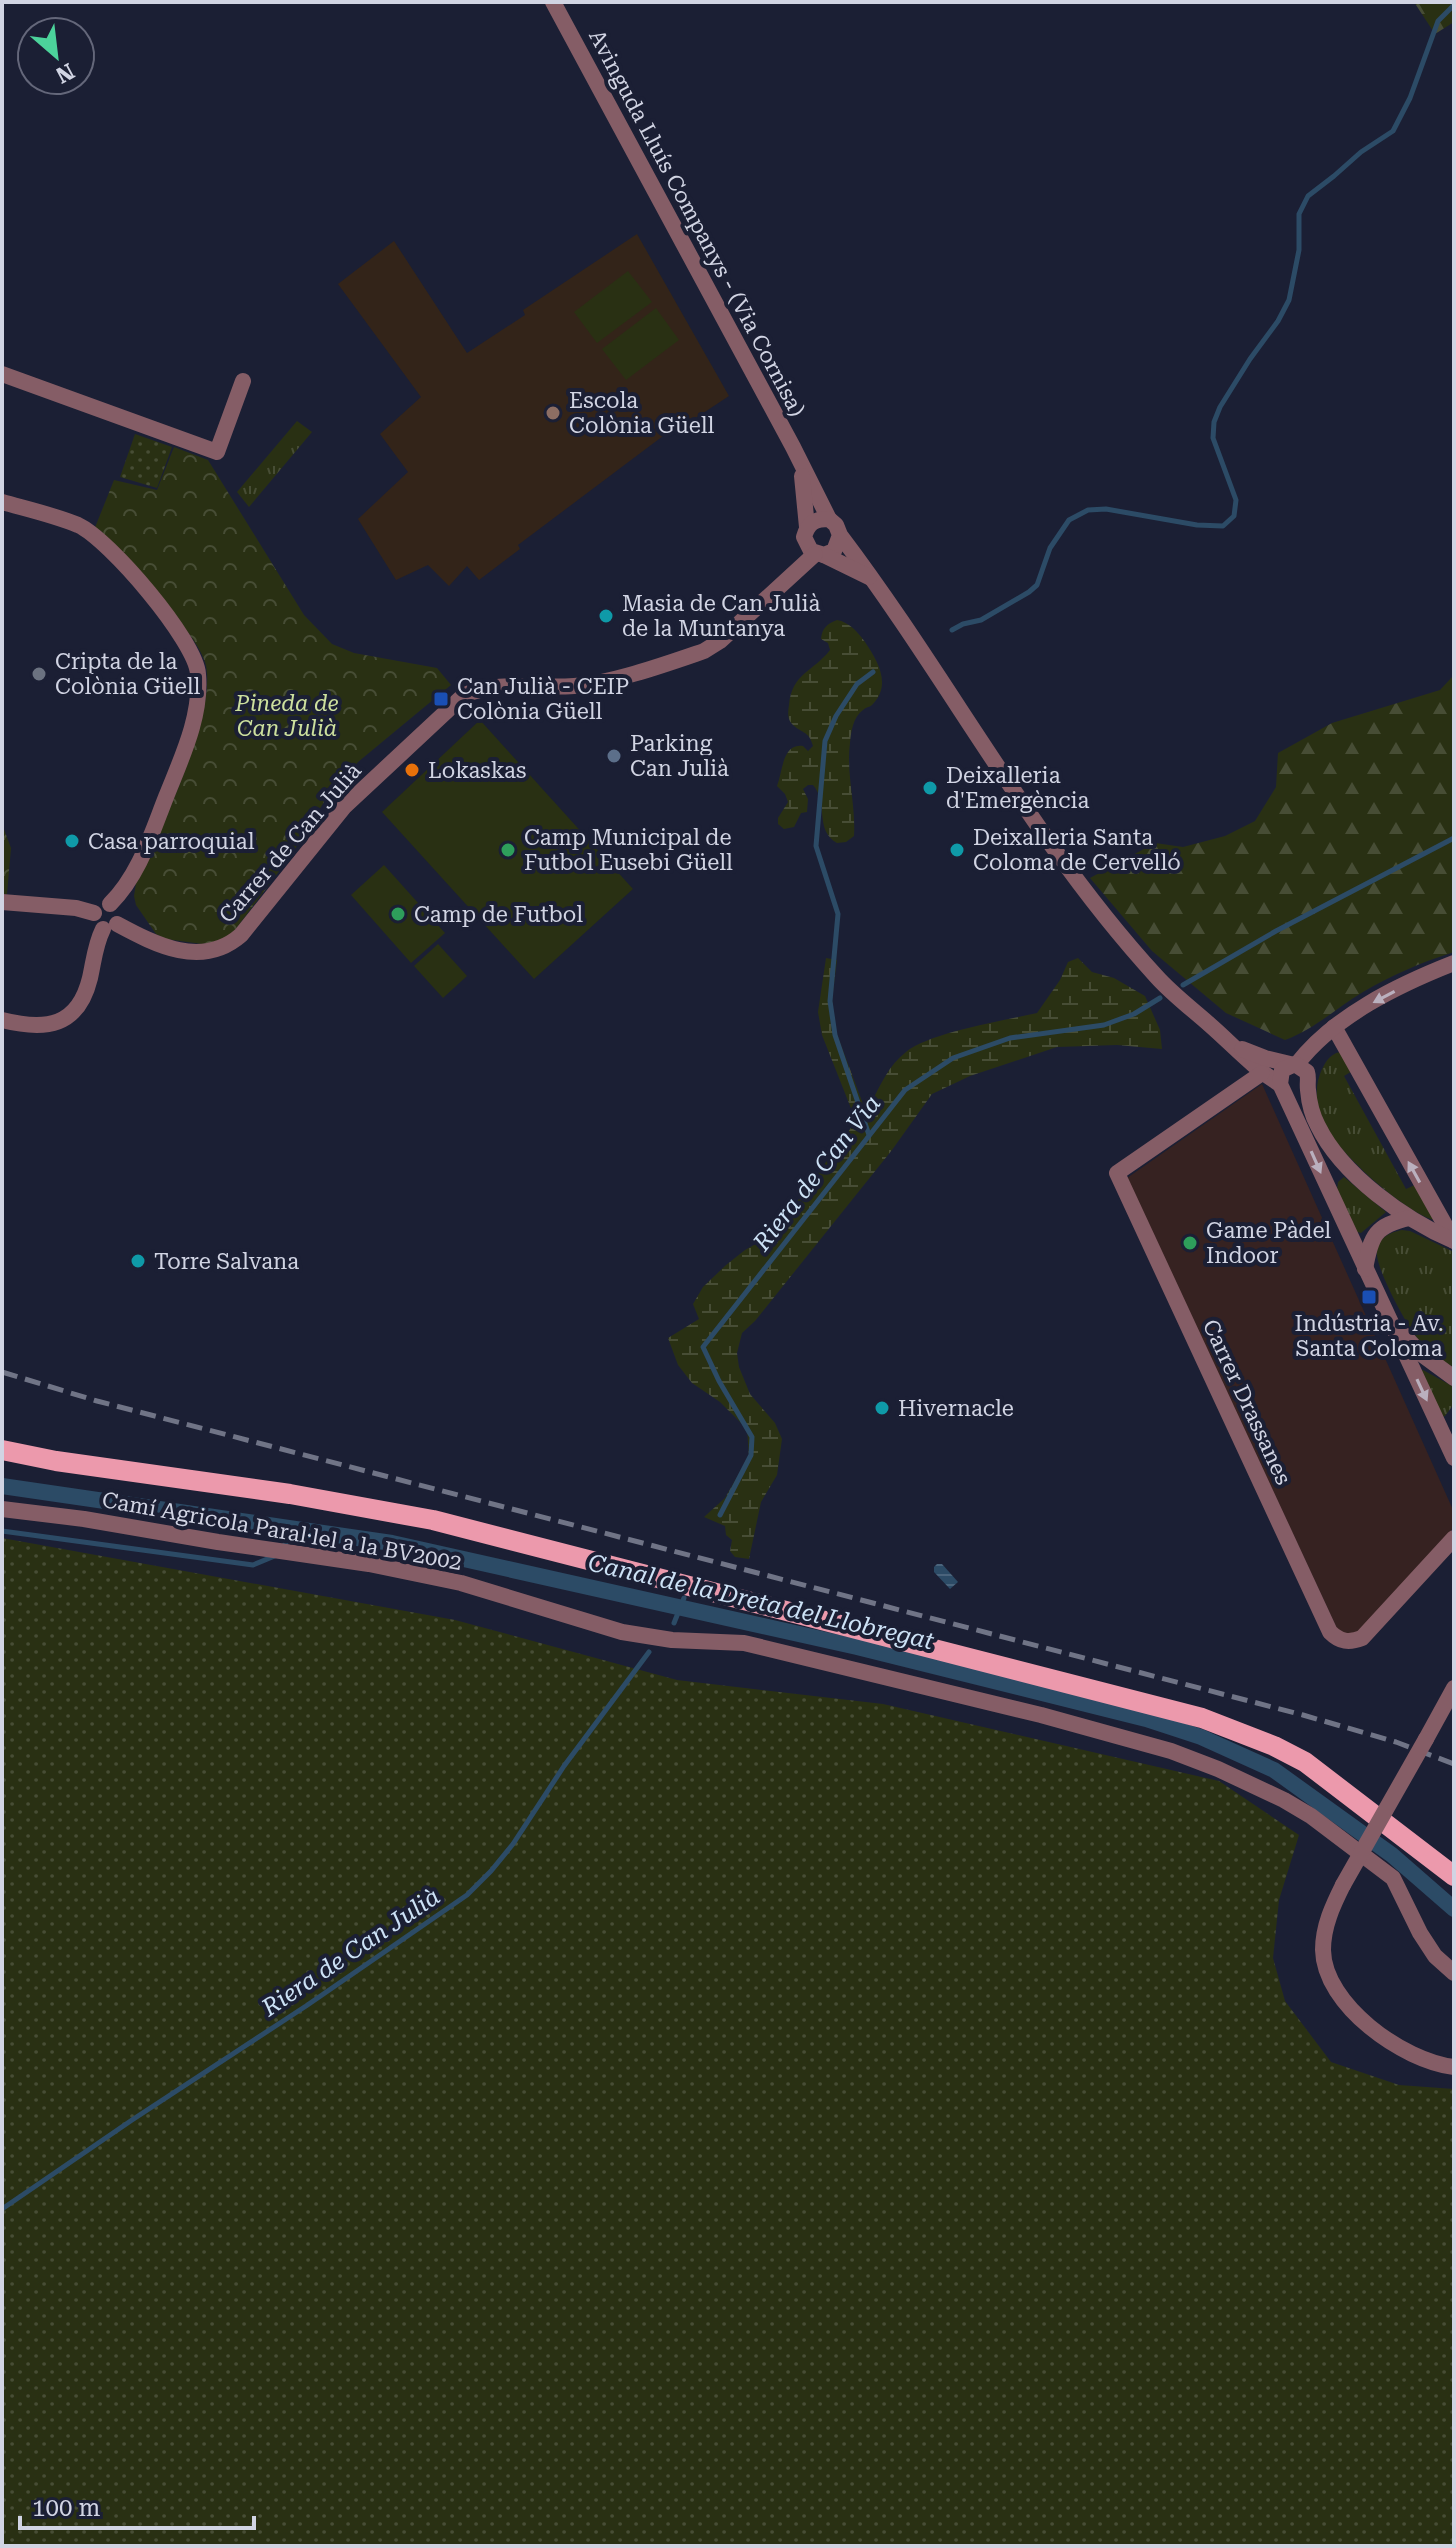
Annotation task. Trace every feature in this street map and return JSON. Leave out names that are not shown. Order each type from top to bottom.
[{"type":"main road","points":[[2,1450],[56,1461],[302,1496],[433,1520],[1202,1718],[1274,1746],[1305,1762],[1454,1876]]},
{"type":"street","name":"Avinguda Lluís Companys - (Via Cornisa)","points":[[553,2],[829,519]]},
{"type":"street","points":[[2,374],[217,452],[243,381]]},
{"type":"street","name":"Avinguda Lluís Companys - (Via Cornisa)","points":[[801,466],[807,527]]},
{"type":"street","points":[[2,502],[79,526],[98,537],[176,625],[198,669],[199,684],[192,726],[138,868],[121,894],[110,904],[99,906],[94,913],[96,924],[110,927]]},
{"type":"street","points":[[871,578],[820,554],[805,542],[807,527],[815,520],[829,519],[836,525],[1006,782],[1104,915],[1157,977],[1262,1073],[1297,1094],[1307,1086]]},
{"type":"street","points":[[820,554],[834,551],[840,535]]},
{"type":"street","name":"Carrer de Can Julià","points":[[110,927],[182,951],[209,952],[227,946],[241,935],[344,807],[464,695],[482,687],[596,683],[704,651],[720,641],[820,554]]},
{"type":"street","points":[[2,902],[76,908],[94,913]]},
{"type":"street","points":[[2,1020],[38,1026],[56,1023],[78,1007],[85,994],[97,941],[119,913],[110,904]]},
{"type":"street","points":[[1454,963],[1360,1010],[1334,1027],[1294,1064],[1282,1070],[1282,1087],[1454,1458]]},
{"type":"street","points":[[1334,1027],[1453,1241]]},
{"type":"street","points":[[1233,1045],[1265,1058],[1294,1064],[1307,1072],[1312,1112],[1330,1145],[1361,1179],[1409,1218],[1453,1241]]},
{"type":"street","name":"Carrer Drassanes","points":[[1262,1073],[1117,1173],[1330,1632],[1345,1642],[1362,1638],[1454,1538]]},
{"type":"street","points":[[1365,1269],[1370,1243],[1377,1232],[1388,1223],[1409,1218]]},
{"type":"street","points":[[1391,1321],[1420,1353],[1454,1378]]},
{"type":"street","name":"Camí Agricola Paral·lel a la BV2002","points":[[2,1509],[369,1564],[446,1580],[622,1632],[672,1640],[744,1643],[1041,1715],[1171,1751],[1284,1800],[1311,1816],[1393,1878],[1420,1933],[1435,1956],[1454,1973]]},
{"type":"street","points":[[1454,1688],[1343,1885],[1327,1921],[1323,1948],[1326,1970],[1338,1995],[1349,2008],[1386,2037],[1419,2056],[1454,2067]]},
{"type":"shaded area","name":"Escola Colònia Güell","points":[[637,234],[729,396],[673,433],[671,430],[518,545],[520,549],[479,580],[467,566],[449,586],[428,565],[396,580],[358,519],[408,472],[380,434],[421,397],[338,284],[394,241],[467,353],[525,315],[523,310]]},
{"type":"shaded area","points":[[1262,1084],[1454,1512],[1454,1527],[1358,1643],[1339,1633],[1127,1178]]},
{"type":"green space","points":[[1414,2],[1454,2],[1454,22],[1435,34]]},
{"type":"green space","points":[[628,271],[652,302],[597,343],[574,312]]},
{"type":"green space","points":[[656,308],[679,340],[626,380],[602,349]]},
{"type":"green space","points":[[297,421],[312,432],[249,507],[237,492]]},
{"type":"green space","points":[[135,434],[172,447],[157,488],[120,477]]},
{"type":"green space","name":"Pineda de Can Julià","points":[[174,447],[208,460],[304,615],[332,644],[354,653],[437,668],[451,685],[358,762],[324,802],[292,854],[232,934],[202,944],[166,939],[156,934],[136,905],[134,896],[136,883],[195,741],[204,710],[207,683],[205,662],[180,622],[101,531],[94,530],[114,480],[157,490]]},
{"type":"green space","points":[[837,620],[849,625],[862,638],[878,664],[882,680],[879,696],[860,713],[853,725],[849,755],[854,836],[846,842],[837,843],[826,831],[818,792],[813,785],[803,789],[808,799],[807,812],[801,813],[794,827],[784,829],[778,824],[778,818],[788,802],[777,786],[787,753],[796,746],[803,746],[808,751],[813,746],[809,737],[789,720],[791,694],[799,679],[830,650],[828,643],[821,639],[826,627]]},
{"type":"green space","points":[[1454,675],[1454,952],[1385,980],[1285,1040],[1226,1013],[1152,951],[1090,878],[1155,843],[1183,847],[1225,836],[1255,821],[1276,787],[1278,753],[1332,723],[1440,690]]},
{"type":"green space","name":"Camp Municipal de Futbol Eusebi Güell","points":[[480,720],[633,889],[534,979],[382,812]]},
{"type":"green space","points":[[2,824],[11,848],[7,894],[2,894]]},
{"type":"green space","name":"Camp de Futbol","points":[[384,865],[445,933],[411,963],[351,895]]},
{"type":"green space","points":[[438,944],[467,976],[443,998],[414,966]]},
{"type":"green space","points":[[826,958],[837,960],[832,1000],[835,1029],[863,1104],[871,1103],[895,1063],[917,1045],[968,1028],[1037,1013],[1060,980],[1068,962],[1078,958],[1092,972],[1114,978],[1145,996],[1160,1030],[1162,1049],[1117,1045],[1057,1047],[970,1076],[932,1094],[892,1150],[755,1321],[742,1333],[737,1353],[739,1367],[750,1394],[775,1423],[782,1439],[777,1475],[761,1502],[749,1559],[735,1557],[730,1551],[732,1540],[726,1535],[725,1526],[704,1517],[725,1498],[749,1456],[747,1429],[720,1402],[692,1383],[678,1365],[668,1338],[699,1319],[693,1304],[703,1287],[745,1250],[768,1237],[856,1121],[822,1035],[818,1012]]},
{"type":"green space","points":[[1340,1052],[1354,1070],[1344,1076],[1406,1189],[1417,1184],[1434,1220],[1406,1205],[1372,1179],[1342,1149],[1323,1122],[1317,1098],[1318,1080],[1327,1060]]},
{"type":"green space","points":[[1344,1177],[1386,1212],[1361,1233],[1357,1232],[1337,1190],[1338,1182]]},
{"type":"green space","points":[[1402,1230],[1454,1252],[1454,1368],[1428,1349],[1415,1334],[1381,1271],[1377,1252],[1382,1239]]},
{"type":"green space","points":[[1420,1371],[1454,1387],[1454,1404],[1445,1416],[1442,1417]]},
{"type":"green space","points":[[2,1538],[455,1620],[677,1680],[883,1704],[1219,1781],[1299,1835],[1279,1900],[1273,1958],[1285,2001],[1331,2062],[1399,2085],[1454,2089],[1454,2546],[2,2546]]},
{"type":"water","points":[[937,1564],[942,1564],[958,1582],[950,1589],[934,1572]]},
{"type":"waterway","name":"Riera de Can Julià","points":[[952,630],[981,620],[1037,585],[1050,548],[1069,520],[1088,510],[1106,509],[1197,525],[1223,526],[1234,516],[1236,500],[1213,438],[1214,422],[1220,407],[1289,300],[1299,250],[1299,214],[1308,196],[1361,152],[1393,131],[1410,98],[1438,21],[1454,5]]},
{"type":"waterway","name":"Riera de Can Julià","points":[[869,1135],[835,1035],[830,1001],[838,914],[816,846],[825,741],[836,716],[857,684],[873,672]]},
{"type":"waterway","name":"Riera de Can Via","points":[[1183,985],[1276,931],[1454,838]]},
{"type":"waterway","name":"Riera de Can Via","points":[[720,1515],[751,1455],[752,1437],[703,1347],[905,1090],[953,1058],[1010,1038],[1104,1025],[1134,1014],[1160,998]]},
{"type":"waterway","name":"Canal de la Dreta del Llobregat","points":[[2,1486],[392,1543],[857,1647],[1146,1719],[1201,1737],[1274,1770],[1392,1855],[1454,1909]]},
{"type":"waterway","points":[[283,1547],[296,1528]]},
{"type":"waterway","points":[[2,1531],[253,1565],[277,1555]]},
{"type":"waterway","name":"Riera de Can Via","points":[[674,1623],[684,1598]]},
{"type":"waterway","name":"Riera de Can Julià","points":[[2,2209],[467,1895],[513,1844],[564,1766],[649,1652]]},
{"type":"railway","points":[[2,1372],[97,1401],[1303,1715],[1396,1742],[1454,1764]]},
{"type":"place","name":"Escola Colònia Güell","points":[[553,413]]},
{"type":"place","name":"Masia de Can Julià de la Muntanya","points":[[606,616]]},
{"type":"place","name":"Cripta de la Colònia Güell","points":[[39,674]]},
{"type":"place","name":"Can Julià - CEIP Colònia Güell","points":[[441,699]]},
{"type":"place","name":"Parking Can Julià","points":[[614,756]]},
{"type":"place","name":"Lokaskas","points":[[412,770]]},
{"type":"place","name":"Deixalleria d'Emergència","points":[[930,788]]},
{"type":"place","name":"Casa parroquial","points":[[72,841]]},
{"type":"place","name":"Camp Municipal de Futbol Eusebi Güell","points":[[508,850]]},
{"type":"place","name":"Deixalleria Santa Coloma de Cervelló","points":[[957,850]]},
{"type":"place","name":"Camp de Futbol","points":[[398,914]]},
{"type":"place","name":"Game Pàdel Indoor","points":[[1190,1243]]},
{"type":"place","name":"Torre Salvana","points":[[138,1261]]},
{"type":"place","name":"Indústria - Av. Santa Coloma","points":[[1369,1297]]},
{"type":"place","name":"Hivernacle","points":[[882,1408]]}]
